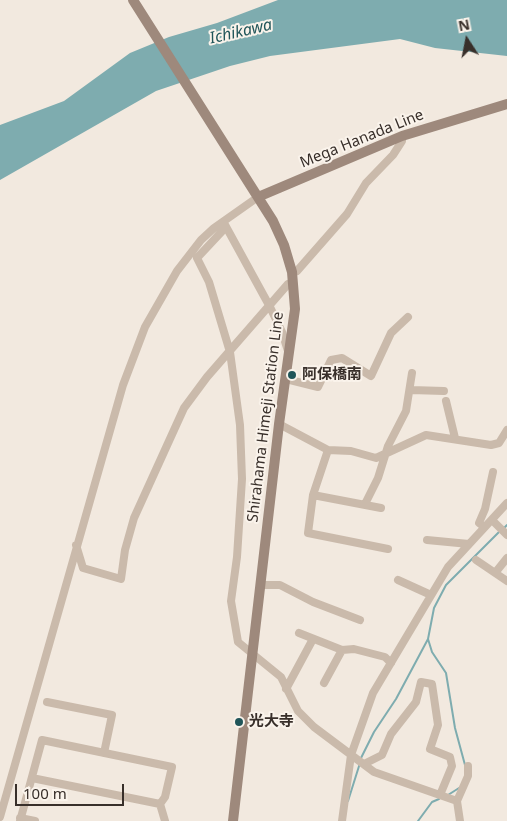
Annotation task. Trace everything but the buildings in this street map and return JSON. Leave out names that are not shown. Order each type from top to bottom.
[{"type":"main road","name":"Shirahama Himeji Station Line","points":[[133,0],[273,221],[284,245],[292,272],[295,308],[279,424],[233,821]]},
{"type":"main road","name":"Mega Hanada Line","points":[[257,195],[402,136],[507,104]]},
{"type":"street","points":[[297,271],[347,214],[366,183],[393,155],[402,142],[402,136]]},
{"type":"street","points":[[257,195],[225,224],[197,258],[211,289],[230,352],[242,444],[242,479],[232,609],[238,642],[281,677],[286,689],[304,716],[374,772],[453,799]]},
{"type":"street","points":[[225,224],[270,307],[282,332],[289,355]]},
{"type":"street","points":[[0,817],[123,385],[145,327],[177,271],[201,240],[225,224]]},
{"type":"street","points":[[76,545],[83,568],[121,579],[125,550],[134,518],[184,408],[288,284]]},
{"type":"street","points":[[286,379],[318,387],[331,360],[342,358],[371,376],[390,333],[408,317]]},
{"type":"street","points":[[365,504],[406,411],[411,390],[412,373]]},
{"type":"street","points":[[411,390],[444,391]]},
{"type":"street","points":[[446,401],[454,438]]},
{"type":"street","points":[[279,424],[328,450],[351,451],[376,458],[426,435],[491,445],[499,443],[507,429]]},
{"type":"street","points":[[328,450],[313,495],[308,533],[388,549]]},
{"type":"street","points":[[484,527],[479,523],[485,509],[493,472]]},
{"type":"street","points":[[313,495],[381,508]]},
{"type":"street","points":[[342,821],[351,755],[373,693],[448,567],[507,503]]},
{"type":"street","points":[[492,520],[503,532]]},
{"type":"street","points":[[427,540],[469,544]]},
{"type":"street","points":[[495,573],[507,558]]},
{"type":"street","points":[[476,560],[507,581]]},
{"type":"street","points":[[398,580],[431,595]]},
{"type":"street","points":[[260,585],[280,585],[313,602],[360,620]]},
{"type":"street","points":[[299,633],[342,650],[354,648],[385,657],[391,663]]},
{"type":"street","points":[[286,689],[313,639]]},
{"type":"street","points":[[324,683],[342,650]]},
{"type":"street","points":[[364,764],[382,755],[391,734],[416,702],[421,682],[432,684],[438,725],[430,749],[450,756],[452,766],[440,795]]},
{"type":"street","points":[[47,702],[112,715],[104,752]]},
{"type":"street","points":[[35,821],[20,819],[42,740],[172,767],[165,797],[160,804]]},
{"type":"street","points":[[453,799],[468,776],[468,766]]},
{"type":"street","points":[[32,778],[160,804]]},
{"type":"street","points":[[453,799],[460,821]]},
{"type":"street","points":[[160,804],[166,821]]},
{"type":"water","name":"Ichikawa","points":[[278,0],[507,0],[507,56],[435,48],[400,39],[270,56],[230,66],[156,91],[0,180],[0,125],[64,101],[130,53],[169,37],[217,23]]},
{"type":"waterway","points":[[503,529],[507,525]]},
{"type":"waterway","points":[[361,758],[374,732],[396,699],[428,639],[434,608],[446,585],[499,532]]},
{"type":"waterway","points":[[428,639],[432,652],[446,673],[455,728],[465,765]]},
{"type":"waterway","points":[[348,801],[360,763]]},
{"type":"waterway","points":[[448,795],[459,788]]},
{"type":"waterway","points":[[418,821],[432,802],[439,799]]},
{"type":"place","name":"阿保橋南","points":[[292,375]]},
{"type":"place","name":"光大寺","points":[[239,722]]}]
